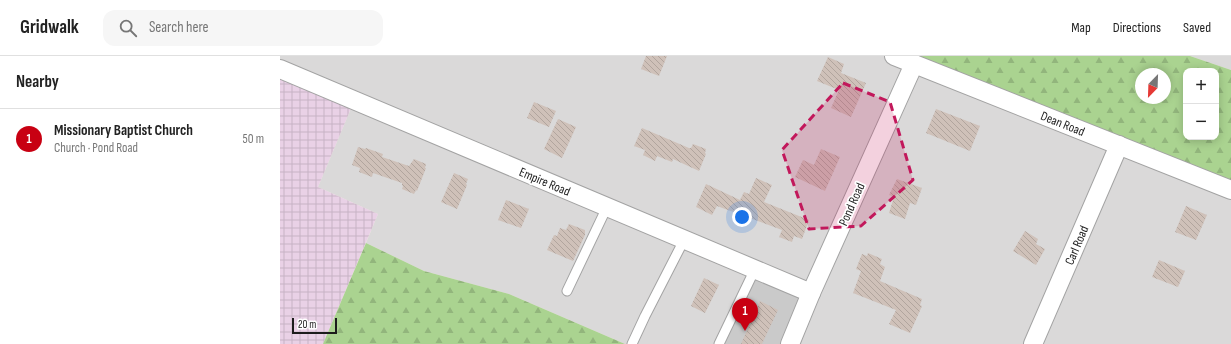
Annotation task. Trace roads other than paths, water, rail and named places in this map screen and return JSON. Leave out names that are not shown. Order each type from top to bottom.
[{"type":"street","name":"Dean Road","points":[[894,56],[1231,190]]},
{"type":"street","name":"Pond Road","points":[[790,344],[811,293],[914,64]]},
{"type":"street","name":"Empire Road","points":[[280,69],[811,293]]},
{"type":"street","name":"Carl Road","points":[[1033,344],[1119,145]]},
{"type":"lane","points":[[567,290],[607,207]]},
{"type":"lane","points":[[632,344],[684,240]]},
{"type":"lane","points":[[719,344],[755,269]]},
{"type":"place","name":"Missionary Baptist Church","points":[[745,331]]}]
